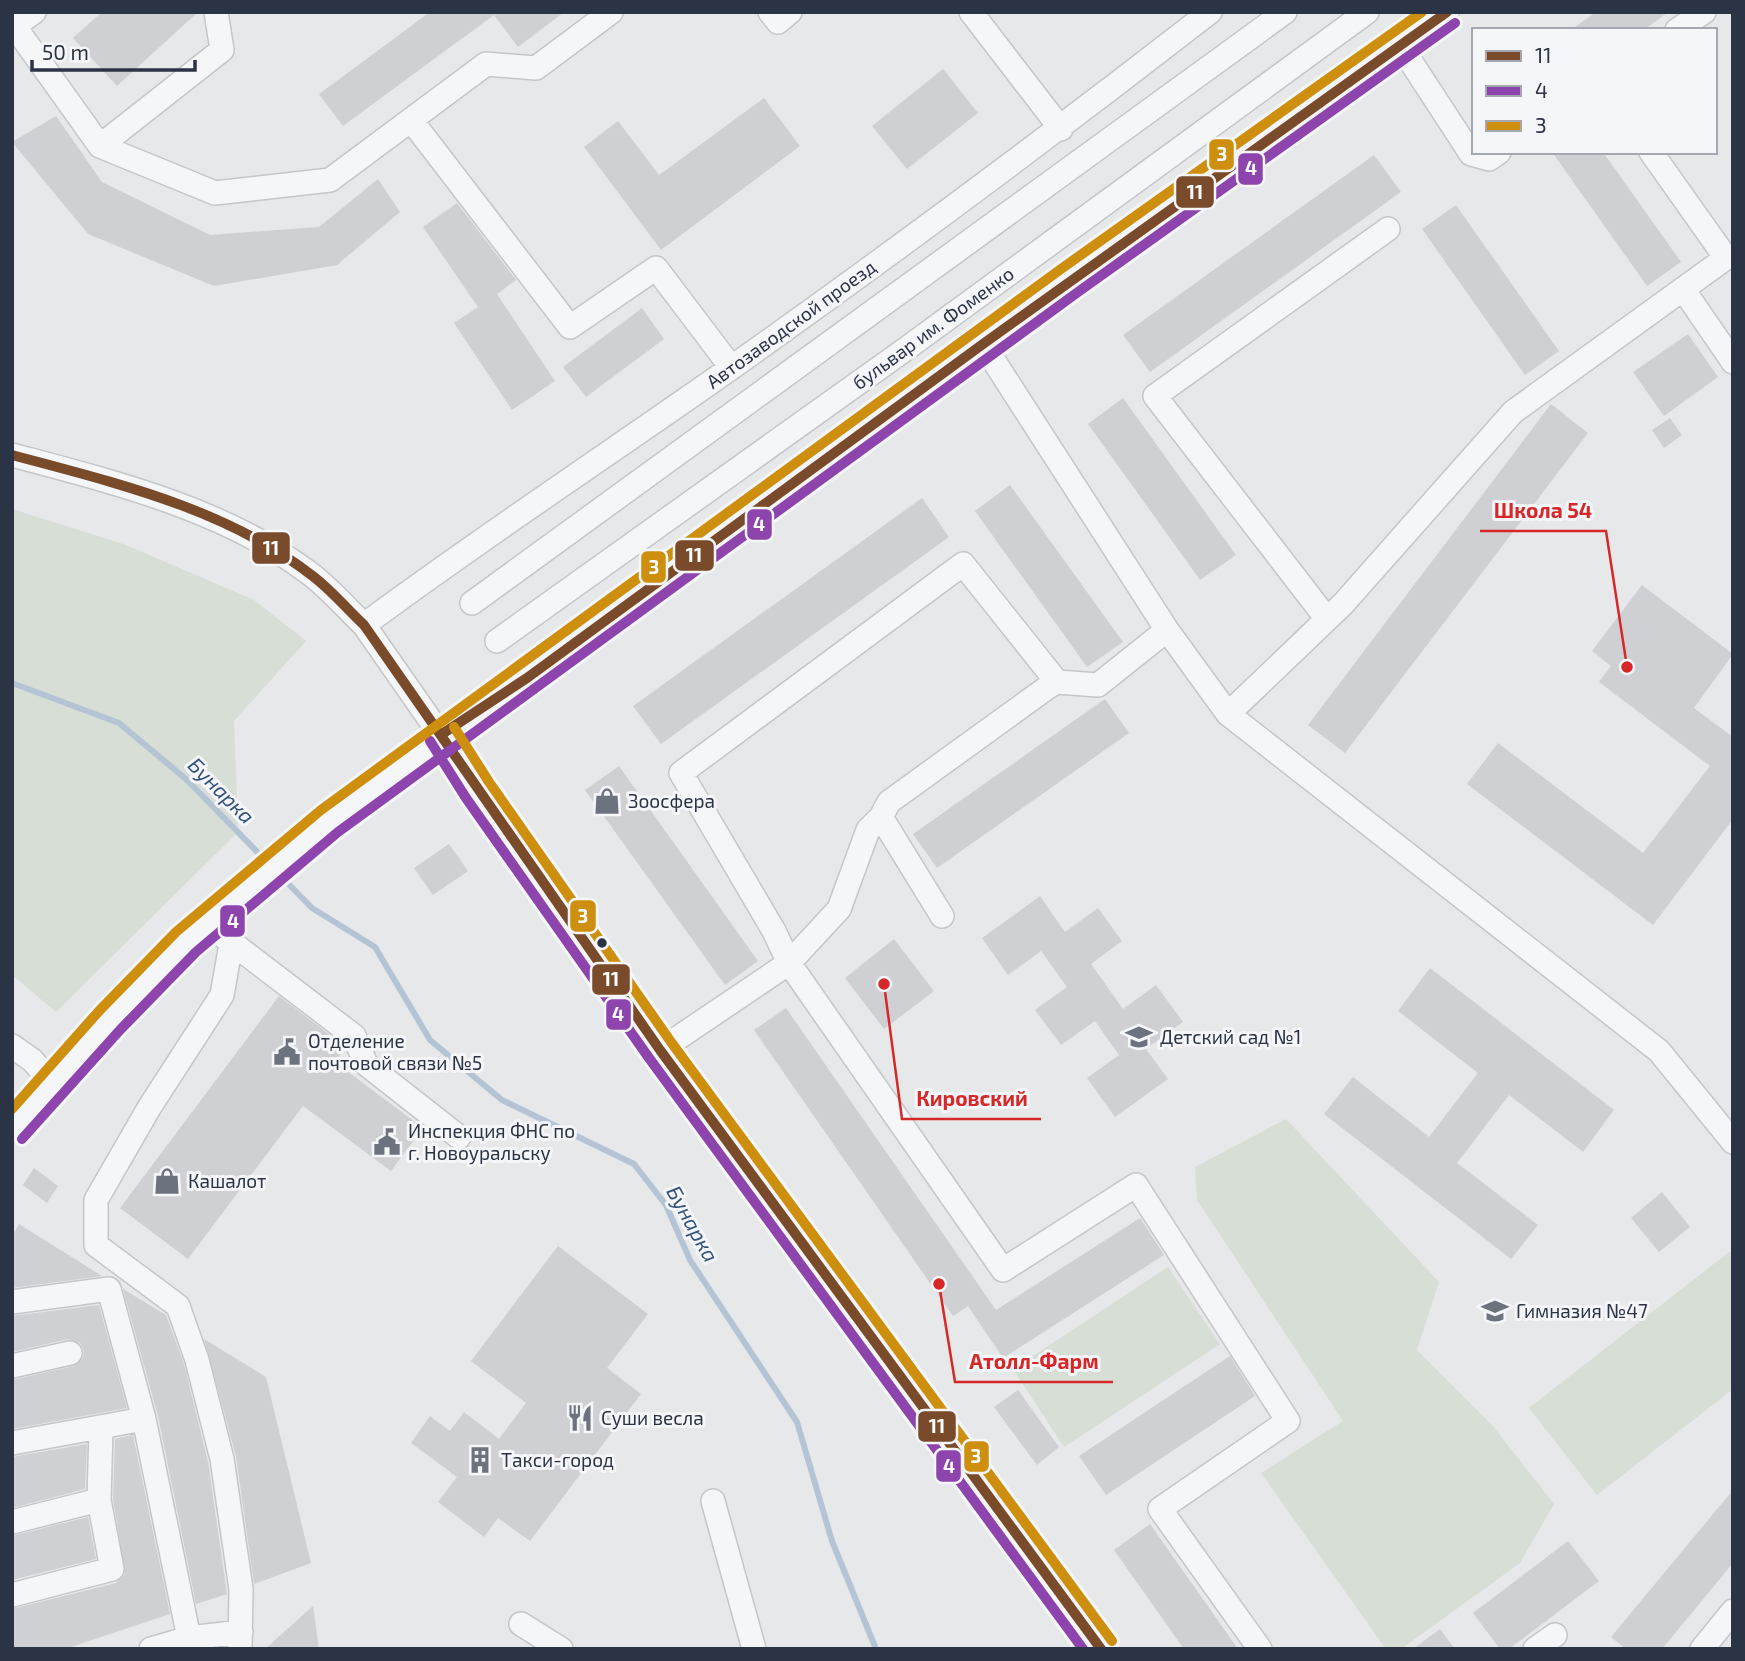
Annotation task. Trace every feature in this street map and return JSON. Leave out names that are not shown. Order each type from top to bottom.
[{"type":"street","points":[[34,12],[13,27],[100,146],[215,193],[330,180],[486,64],[536,68],[611,12]]},
{"type":"street","points":[[100,146],[222,50],[216,12]]},
{"type":"street","points":[[770,12],[778,22],[790,12]]},
{"type":"street","points":[[971,12],[1060,128]]},
{"type":"street","name":"Автозаводской проезд","points":[[364,625],[444,566],[732,368],[1060,128],[1210,12]]},
{"type":"street","points":[[472,603],[1285,12]]},
{"type":"street","name":"бульвар им. Фоменко","points":[[497,641],[903,351],[1367,12]]},
{"type":"street","points":[[12,1130],[110,1019],[208,921],[442,734],[527,678],[983,344],[1447,12]]},
{"type":"street","points":[[1680,28],[1704,12]]},
{"type":"street","points":[[1400,45],[1472,153]]},
{"type":"street","points":[[411,120],[570,327],[656,268],[732,368]]},
{"type":"street","points":[[1474,154],[1489,159],[1496,154]]},
{"type":"street","points":[[1228,715],[1327,619],[1513,412],[1726,258],[1652,154]]},
{"type":"street","points":[[1327,619],[1155,396],[1388,229]]},
{"type":"street","points":[[1683,289],[1733,362]]},
{"type":"street","points":[[983,344],[1167,630],[1228,715],[1659,1051],[1733,1142]]},
{"type":"street","points":[[12,455],[102,479],[231,524],[306,571],[364,625],[660,1050],[1101,1649]]},
{"type":"street","points":[[1057,682],[963,564],[681,773],[774,931],[789,963],[1003,1270],[1136,1185],[1288,1421],[1160,1508],[1260,1649]]},
{"type":"street","points":[[660,1050],[789,963],[839,909],[868,830],[881,817],[888,802],[1057,682],[1098,685],[1167,630]]},
{"type":"street","points":[[881,817],[942,916]]},
{"type":"street","points":[[208,921],[232,944],[354,1036],[366,1064],[459,1137]]},
{"type":"street","points":[[151,1649],[190,1638],[241,1641],[241,1589],[222,1459],[197,1360],[178,1306],[96,1245],[96,1200],[149,1108],[222,995],[232,944]]},
{"type":"street","points":[[12,1046],[32,1060],[53,1084]]},
{"type":"street","points":[[12,1302],[110,1289],[144,1419],[190,1638]]},
{"type":"street","points":[[12,1366],[70,1353]]},
{"type":"street","points":[[12,1443],[101,1429],[144,1419]]},
{"type":"street","points":[[12,1595],[112,1569],[99,1500],[101,1429]]},
{"type":"street","points":[[12,1522],[99,1500]]},
{"type":"street","points":[[713,1501],[754,1649]]},
{"type":"street","points":[[1702,1649],[1733,1611]]},
{"type":"street","points":[[521,1625],[561,1649]]},
{"type":"street","points":[[1535,1649],[1555,1635]]},
{"type":"shaded area","points":[[12,509],[126,545],[254,600],[306,641],[234,721],[238,832],[56,1012],[12,975]]},
{"type":"shaded area","points":[[1286,1119],[1439,1282],[1417,1350],[1493,1426],[1554,1504],[1520,1563],[1401,1649],[1386,1649],[1261,1473],[1343,1421],[1197,1200],[1195,1167]]},
{"type":"shaded area","points":[[1733,1249],[1733,1389],[1597,1495],[1529,1408]]},
{"type":"shaded area","points":[[1168,1267],[1220,1344],[1064,1447],[1013,1369]]},
{"type":"building","points":[[102,12],[198,12],[117,86],[73,38]]},
{"type":"building","points":[[430,12],[564,12],[518,47],[494,15],[343,126],[319,94]]},
{"type":"building","points":[[1596,12],[1668,12],[1647,28],[1574,28]]},
{"type":"building","points":[[943,69],[978,113],[907,169],[872,126]]},
{"type":"building","points":[[764,98],[800,146],[661,250],[584,147],[618,121],[659,175]]},
{"type":"building","points":[[56,116],[102,182],[210,235],[319,227],[378,179],[400,212],[337,265],[214,286],[88,234],[12,142]]},
{"type":"building","points":[[1553,154],[1604,154],[1681,262],[1647,286]]},
{"type":"building","points":[[1374,155],[1401,192],[1150,372],[1123,335]]},
{"type":"building","points":[[457,203],[516,280],[497,294],[555,381],[512,410],[454,323],[478,307],[423,227]]},
{"type":"building","points":[[1456,205],[1559,351],[1525,375],[1422,229]]},
{"type":"building","points":[[642,308],[664,339],[586,397],[563,367]]},
{"type":"building","points":[[1688,334],[1718,377],[1664,416],[1633,372]]},
{"type":"building","points":[[1123,398],[1236,555],[1200,580],[1088,424]]},
{"type":"building","points":[[1551,404],[1588,433],[1345,753],[1308,725]]},
{"type":"building","points":[[1670,418],[1682,435],[1664,448],[1652,430]]},
{"type":"building","points":[[1010,485],[1123,642],[1087,667],[975,511]]},
{"type":"building","points":[[922,498],[949,537],[661,744],[633,706]]},
{"type":"building","points":[[1642,585],[1733,654],[1694,708],[1733,737],[1733,819],[1653,925],[1467,784],[1498,743],[1643,853],[1710,766],[1599,682],[1611,666],[1592,651]]},
{"type":"building","points":[[1105,699],[1129,733],[937,868],[913,834]]},
{"type":"building","points":[[619,766],[758,961],[725,985],[585,790]]},
{"type":"building","points":[[449,844],[468,871],[433,895],[414,868]]},
{"type":"building","points":[[1040,896],[1065,932],[1098,908],[1122,941],[1091,964],[1123,1009],[1156,985],[1183,1022],[1146,1049],[1168,1079],[1115,1117],[1087,1078],[1119,1055],[1095,1021],[1061,1045],[1035,1010],[1067,987],[1041,951],[1008,975],[982,938]]},
{"type":"building","points":[[894,939],[934,991],[884,1029],[845,978]]},
{"type":"building","points":[[1430,968],[1614,1110],[1583,1152],[1509,1095],[1457,1163],[1538,1225],[1511,1259],[1324,1114],[1353,1077],[1429,1137],[1478,1073],[1398,1011]]},
{"type":"building","points":[[279,996],[343,1045],[344,1049],[335,1062],[423,1128],[391,1171],[303,1106],[188,1259],[120,1208]]},
{"type":"building","points":[[786,1008],[996,1310],[1140,1218],[1164,1255],[1003,1358],[968,1306],[953,1316],[754,1030]]},
{"type":"building","points":[[34,1168],[58,1186],[47,1203],[23,1185]]},
{"type":"building","points":[[1662,1192],[1690,1227],[1659,1252],[1631,1218]]},
{"type":"building","points":[[19,1224],[102,1276],[12,1288],[12,1237]]},
{"type":"building","points":[[558,1246],[648,1314],[607,1368],[641,1394],[530,1541],[498,1518],[484,1537],[438,1502],[457,1477],[411,1443],[430,1416],[450,1431],[464,1412],[499,1439],[526,1403],[471,1361]]},
{"type":"building","points":[[123,1289],[166,1315],[184,1364],[208,1462],[227,1594],[196,1604],[158,1416]]},
{"type":"building","points":[[99,1305],[127,1408],[12,1429],[12,1380],[74,1366],[83,1358],[84,1351],[80,1343],[68,1339],[12,1352],[12,1316]]},
{"type":"building","points":[[204,1339],[266,1377],[311,1563],[254,1584],[236,1456]]},
{"type":"building","points":[[1230,1356],[1255,1396],[1106,1495],[1079,1456]]},
{"type":"building","points":[[1018,1390],[1059,1447],[1037,1465],[994,1407]]},
{"type":"building","points":[[133,1435],[170,1614],[65,1649],[12,1649],[12,1609],[116,1583],[125,1574],[113,1499],[115,1439]]},
{"type":"building","points":[[87,1444],[85,1489],[12,1508],[12,1457]]},
{"type":"building","points":[[1733,1490],[1733,1563],[1662,1649],[1626,1649],[1611,1637]]},
{"type":"building","points":[[88,1517],[96,1559],[12,1580],[12,1536]]},
{"type":"building","points":[[1150,1524],[1238,1649],[1184,1649],[1114,1550]]},
{"type":"building","points":[[1568,1541],[1599,1581],[1509,1649],[1500,1649],[1473,1613]]},
{"type":"building","points":[[313,1606],[319,1649],[265,1649]]},
{"type":"building","points":[[1440,1629],[1455,1649],[1413,1649]]},
{"type":"waterway","name":"Бунарка","points":[[12,683],[119,723],[187,780],[312,908],[375,947],[430,1040],[502,1100],[634,1164],[666,1205],[690,1260],[797,1422],[832,1541],[876,1649]]},
{"type":"transit line","name":"3","points":[[12,1109],[99,1011],[176,932],[321,810],[1061,269],[1422,12]]},
{"type":"transit line","name":"11","points":[[442,734],[527,678],[983,344],[1447,12]]},
{"type":"transit line","name":"4","points":[[22,1139],[120,1030],[196,952],[338,832],[1078,292],[1455,23]]},
{"type":"transit line","name":"11","points":[[12,455],[170,501],[245,533],[281,553],[314,577],[364,625],[660,1050],[1101,1649]]},
{"type":"transit line","name":"3","points":[[454,727],[489,782],[671,1042],[1112,1641]]},
{"type":"transit line","name":"4","points":[[430,741],[466,798],[649,1058],[1083,1649]]},
{"type":"place","name":"Школа 54","points":[[1627,667]]},
{"type":"place","name":"Зоосфера","points":[[607,801]]},
{"type":"place","name":"Кировский","points":[[884,984]]},
{"type":"place","name":"Детский сад №1","points":[[1139,1037]]},
{"type":"place","name":"Отделение почтовой связи №5","points":[[287,1052]]},
{"type":"place","name":"Инспекция ФНС по г. Новоуральску","points":[[387,1142]]},
{"type":"place","name":"Кашалот","points":[[167,1181]]},
{"type":"place","name":"Атолл-Фарм","points":[[939,1284]]},
{"type":"place","name":"Гимназия №47","points":[[1495,1311]]},
{"type":"place","name":"Суши весла","points":[[580,1418]]},
{"type":"place","name":"Такси-город","points":[[480,1460]]}]
